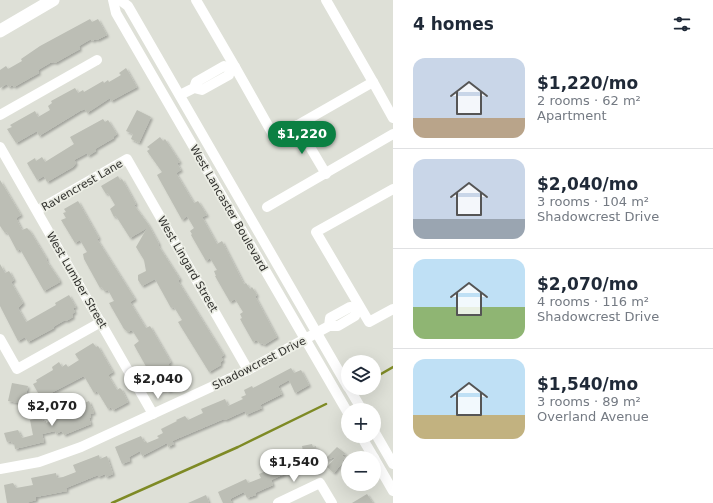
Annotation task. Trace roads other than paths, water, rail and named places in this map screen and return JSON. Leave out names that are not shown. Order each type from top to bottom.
[{"type":"main road","points":[[0,31],[53,0]]},
{"type":"street","name":"West Lancaster Boulevard","points":[[114,0],[116,13],[342,403]]},
{"type":"street","name":"West Lancaster Boulevard","points":[[120,0],[128,6],[341,375]]},
{"type":"street","points":[[196,0],[232,68],[275,138],[373,82]]},
{"type":"street","points":[[326,0],[393,118]]},
{"type":"street","points":[[0,115],[97,60]]},
{"type":"street","points":[[180,96],[194,88],[202,90],[229,75],[232,68]]},
{"type":"street","points":[[298,125],[326,174]]},
{"type":"street","points":[[267,207],[393,134]]},
{"type":"street","name":"West Lumber Street","points":[[0,147],[38,210],[153,414]]},
{"type":"street","name":"Ravencrest Lane","points":[[38,210],[127,159]]},
{"type":"street","name":"West Lingard Street","points":[[127,159],[248,370]]},
{"type":"street","points":[[393,188],[316,232],[358,307],[369,322],[393,309]]},
{"type":"street","name":"Shadowcrest Drive","points":[[0,469],[39,462],[81,447],[248,370],[329,326],[338,326],[355,316],[358,307]]},
{"type":"street","points":[[0,339],[18,369],[101,322]]},
{"type":"street","points":[[381,443],[393,464]]},
{"type":"street","points":[[381,470],[393,491]]},
{"type":"street","points":[[278,503],[320,483],[332,503]]},
{"type":"waterway","points":[[381,374],[393,367]]},
{"type":"waterway","points":[[112,503],[238,447],[326,404]]}]
